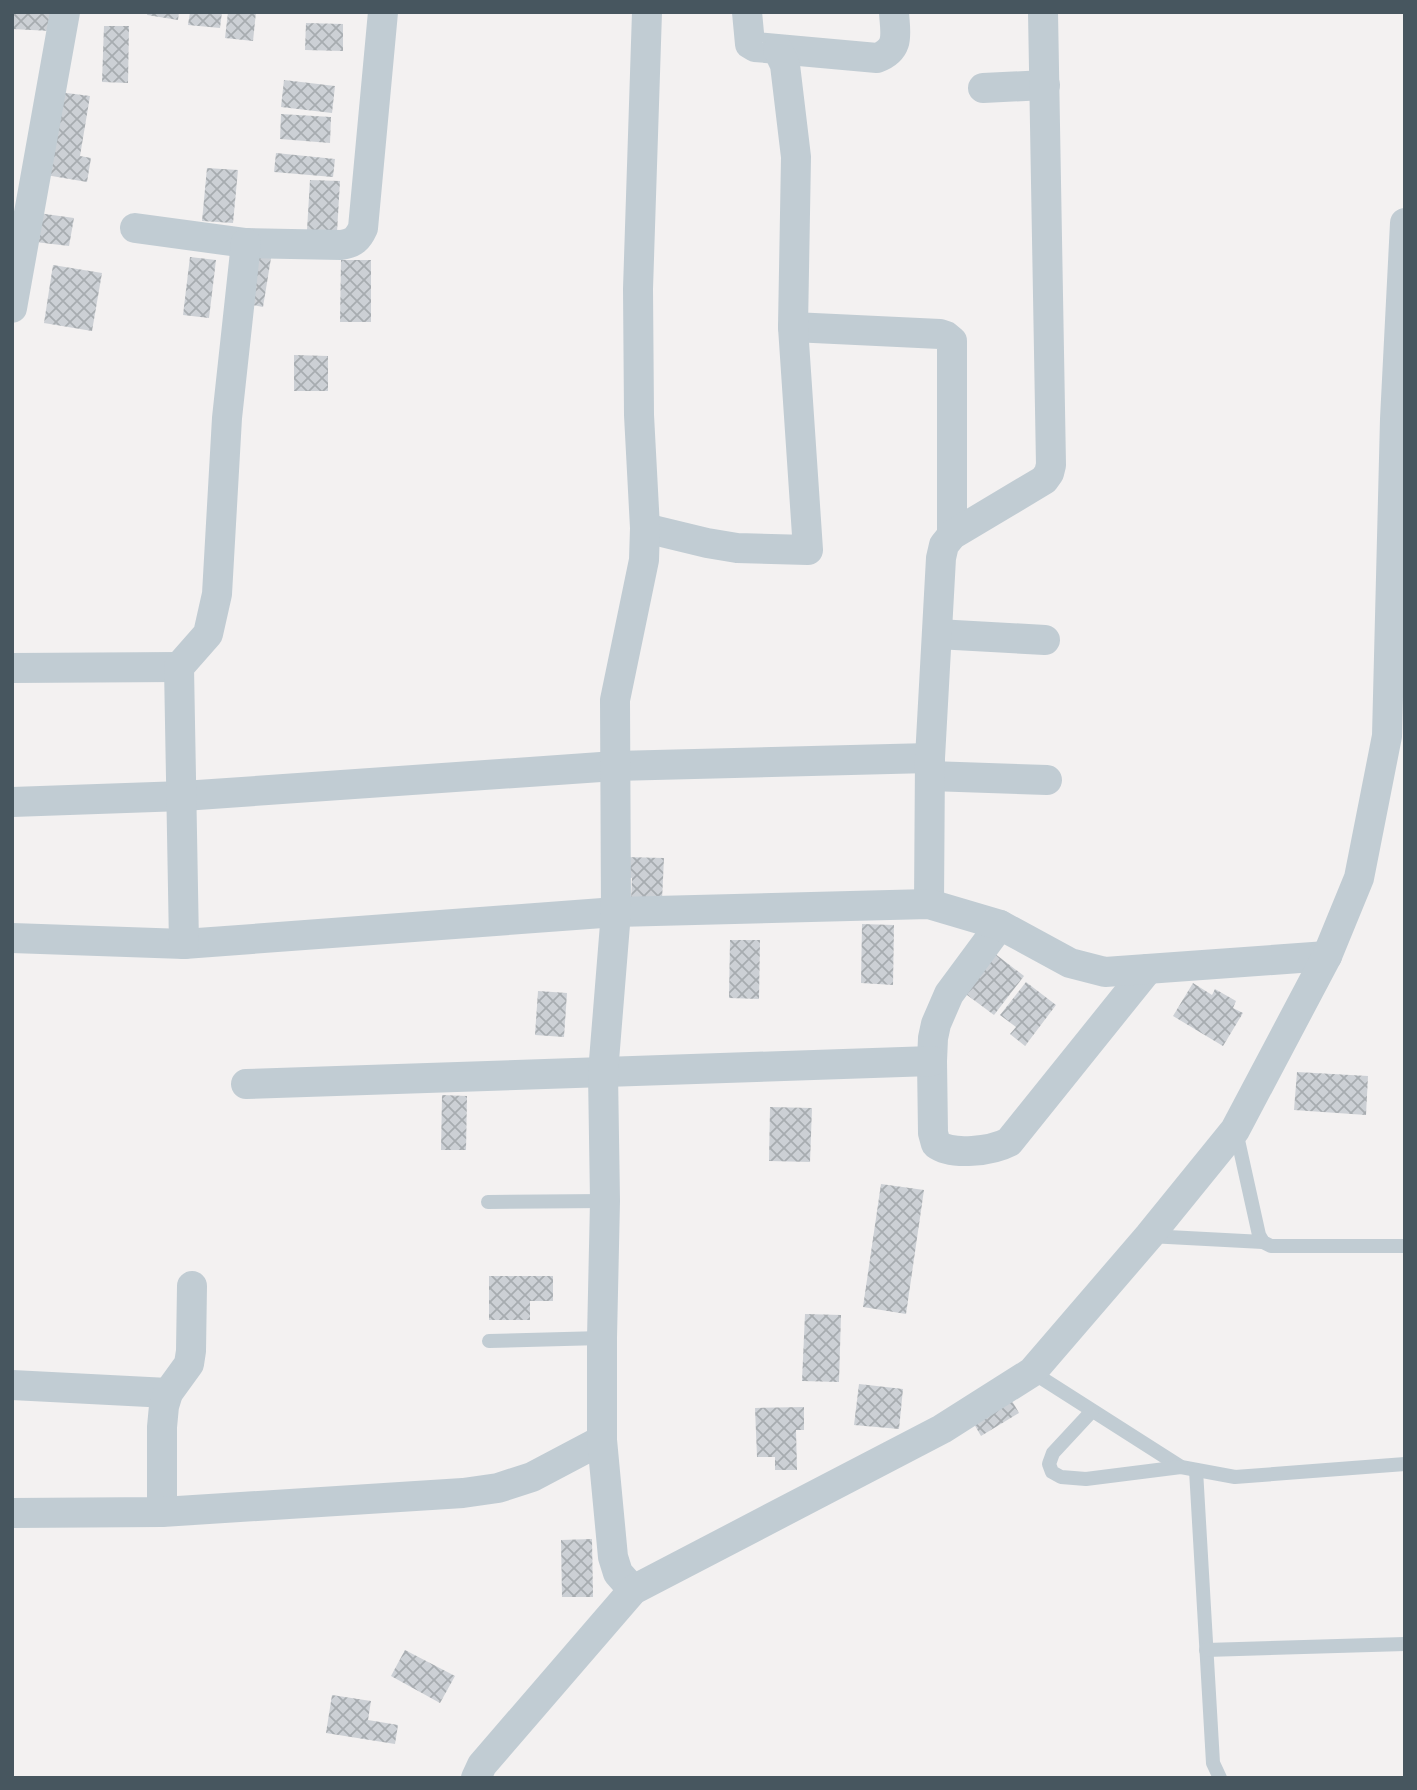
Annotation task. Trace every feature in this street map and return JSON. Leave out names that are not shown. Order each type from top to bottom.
[{"type":"street","points":[[12,309],[65,12]]},
{"type":"street","points":[[135,228],[246,243],[341,245],[350,244],[358,238],[363,228],[383,12]]},
{"type":"street","points":[[633,1590],[618,1573],[613,1557],[601,1440],[605,1200],[603,1073],[616,912],[615,701],[644,560],[638,289],[647,12]]},
{"type":"street","points":[[747,12],[750,44],[755,47],[877,58],[883,56],[895,42],[894,12]]},
{"type":"street","points":[[929,904],[930,767],[941,558],[944,545],[952,535],[1044,480],[1051,465],[1043,12]]},
{"type":"street","points":[[645,528],[737,548],[808,550],[793,327],[796,157],[785,65],[778,50]]},
{"type":"street","points":[[983,88],[1045,85]]},
{"type":"street","points":[[475,1778],[482,1765],[633,1590],[943,1429],[1032,1372],[1149,1236],[1235,1130],[1327,956],[1359,878],[1396,737],[1405,223]]},
{"type":"street","points":[[184,944],[179,667],[208,634],[217,594],[228,418],[246,243]]},
{"type":"street","points":[[793,327],[940,334],[950,338],[952,535]]},
{"type":"street","points":[[937,634],[1045,640]]},
{"type":"street","points":[[12,668],[179,667]]},
{"type":"street","points":[[12,803],[183,796],[615,766],[930,767],[1047,780]]},
{"type":"street","points":[[12,938],[184,944],[616,912],[929,904],[1000,925],[1070,962],[1105,972],[1327,956]]},
{"type":"street","points":[[1000,925],[949,994],[936,1024],[932,1061],[933,1133],[936,1144],[949,1151],[994,1149],[1009,1142],[1148,969]]},
{"type":"street","points":[[246,1084],[932,1061]]},
{"type":"street","points":[[162,1513],[164,1406],[168,1393],[189,1364],[192,1286]]},
{"type":"street","points":[[12,1385],[168,1393]]},
{"type":"street","points":[[12,1513],[162,1513],[463,1493],[498,1488],[532,1477],[601,1440]]},
{"type":"lane","points":[[1235,1130],[1259,1235],[1263,1242]]},
{"type":"lane","points":[[488,1202],[605,1200]]},
{"type":"lane","points":[[1149,1236],[1263,1242],[1271,1245],[1405,1246]]},
{"type":"lane","points":[[489,1341],[601,1338]]},
{"type":"lane","points":[[1032,1372],[1181,1467]]},
{"type":"lane","points":[[1092,1411],[1053,1453],[1049,1464],[1052,1472],[1061,1477],[1086,1479],[1181,1467],[1235,1477],[1405,1464]]},
{"type":"lane","points":[[1196,1470],[1213,1763],[1220,1778]]},
{"type":"lane","points":[[1206,1650],[1405,1644]]},
{"type":"building","points":[[12,12],[51,12],[51,31],[12,29]]},
{"type":"building","points":[[148,12],[179,12],[178,20],[147,15]]},
{"type":"building","points":[[190,12],[222,12],[220,28],[188,25]]},
{"type":"building","points":[[228,12],[256,12],[253,41],[225,38]]},
{"type":"building","points":[[306,23],[343,24],[343,51],[305,50]]},
{"type":"building","points":[[104,26],[129,26],[128,83],[102,82]]},
{"type":"building","points":[[284,80],[335,86],[332,113],[281,107]]},
{"type":"building","points":[[59,92],[90,96],[80,156],[91,158],[87,182],[46,175]]},
{"type":"building","points":[[281,114],[331,117],[330,143],[280,139]]},
{"type":"building","points":[[276,153],[335,159],[333,177],[274,172]]},
{"type":"building","points":[[207,168],[238,170],[233,223],[202,221]]},
{"type":"building","points":[[310,180],[340,181],[337,232],[307,230]]},
{"type":"building","points":[[31,212],[74,218],[69,246],[27,241]]},
{"type":"building","points":[[250,249],[272,252],[263,307],[241,303]]},
{"type":"building","points":[[190,257],[216,260],[209,318],[183,315]]},
{"type":"building","points":[[341,260],[371,260],[371,322],[340,322]]},
{"type":"building","points":[[53,265],[102,273],[92,331],[44,323]]},
{"type":"building","points":[[294,355],[328,356],[328,391],[294,391]]},
{"type":"building","points":[[625,857],[664,858],[662,900],[631,900],[632,878],[624,877]]},
{"type":"building","points":[[862,924],[894,925],[893,985],[861,983]]},
{"type":"building","points":[[730,940],[760,940],[759,999],[729,998]]},
{"type":"building","points":[[994,953],[1024,976],[994,1015],[963,992]]},
{"type":"building","points":[[1026,982],[1056,1005],[1025,1046],[1010,1034],[1016,1027],[1000,1015]]},
{"type":"building","points":[[1193,983],[1212,995],[1215,989],[1236,1001],[1233,1008],[1243,1013],[1223,1046],[1173,1016]]},
{"type":"building","points":[[538,991],[567,993],[564,1037],[535,1035]]},
{"type":"building","points":[[1297,1072],[1368,1076],[1366,1115],[1294,1110]]},
{"type":"building","points":[[442,1095],[467,1096],[466,1150],[441,1150]]},
{"type":"building","points":[[770,1107],[812,1108],[810,1162],[769,1161]]},
{"type":"building","points":[[881,1184],[924,1190],[906,1314],[863,1307]]},
{"type":"building","points":[[489,1276],[553,1276],[553,1301],[530,1301],[530,1320],[489,1320]]},
{"type":"building","points":[[805,1314],[841,1315],[839,1382],[802,1381]]},
{"type":"building","points":[[859,1384],[903,1389],[899,1429],[854,1425]]},
{"type":"building","points":[[1008,1394],[1019,1413],[981,1436],[970,1417]]},
{"type":"building","points":[[804,1407],[804,1430],[796,1430],[797,1470],[775,1470],[775,1457],[757,1457],[755,1408]]},
{"type":"building","points":[[592,1539],[593,1597],[562,1597],[561,1540]]},
{"type":"building","points":[[405,1650],[455,1676],[440,1703],[391,1676]]},
{"type":"building","points":[[332,1695],[371,1701],[368,1720],[398,1725],[395,1744],[326,1733]]}]
